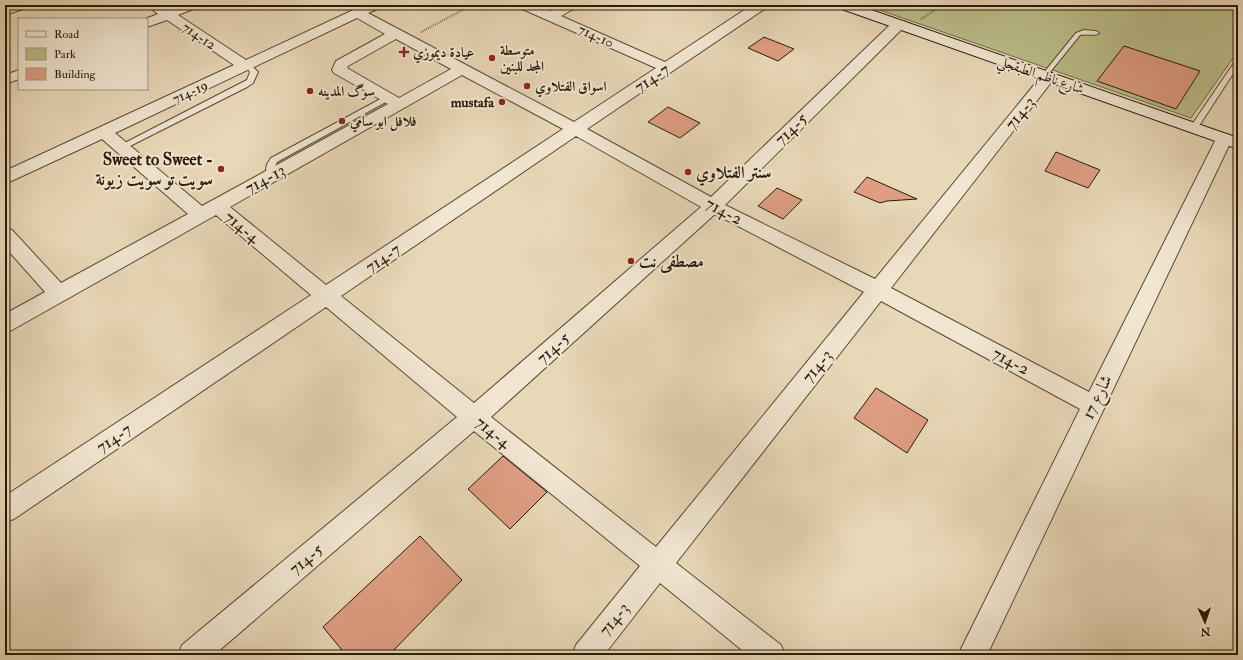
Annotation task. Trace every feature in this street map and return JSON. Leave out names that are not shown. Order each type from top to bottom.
[{"type":"main road","name":"شارع ناظم الطبقجلي","points":[[844,5],[1231,142]]},
{"type":"street","points":[[5,11],[21,5]]},
{"type":"street","name":"714-12","points":[[154,5],[246,65]]},
{"type":"street","points":[[148,23],[191,5]]},
{"type":"street","name":"714-19","points":[[5,178],[375,5]]},
{"type":"street","name":"714-10","points":[[525,5],[667,68]]},
{"type":"street","points":[[551,16],[570,5]]},
{"type":"street","name":"714-7","points":[[5,510],[761,5]]},
{"type":"street","name":"714-2","points":[[357,13],[575,129],[713,206],[878,290],[1093,405]]},
{"type":"street","name":"714-5","points":[[192,655],[474,417],[713,206],[903,26]]},
{"type":"street","points":[[394,101],[339,70],[341,64],[401,37]]},
{"type":"street","name":"714-13","points":[[5,324],[274,174],[394,101],[462,69]]},
{"type":"street","points":[[5,80],[18,74]]},
{"type":"street","name":"714-3","points":[[586,655],[1046,77]]},
{"type":"street","name":"714-4","points":[[104,132],[121,147],[208,211],[327,295],[474,417],[771,655]]},
{"type":"street","name":"شارع 17","points":[[972,655],[1093,405],[1231,142]]},
{"type":"street","points":[[8,244],[59,294]]},
{"type":"lane","points":[[1046,77],[1078,34],[1084,32],[1096,33]]},
{"type":"lane","points":[[1193,129],[1238,61]]},
{"type":"lane","points":[[121,147],[244,85],[250,81],[254,72],[246,65]]},
{"type":"path","points":[[401,37],[472,5]]},
{"type":"path","points":[[903,26],[942,5]]},
{"type":"green space","points":[[865,5],[1238,5],[1238,51],[1191,118]]},
{"type":"building","points":[[764,37],[794,49],[778,61],[748,48]]},
{"type":"building","points":[[1124,46],[1200,71],[1176,109],[1097,81]]},
{"type":"building","points":[[668,107],[700,123],[680,138],[648,122]]},
{"type":"building","points":[[1056,152],[1100,170],[1088,188],[1045,171]]},
{"type":"building","points":[[867,177],[917,199],[887,201],[880,203],[854,192]]},
{"type":"building","points":[[777,188],[802,200],[783,219],[758,206]]},
{"type":"building","points":[[876,388],[928,420],[907,453],[854,418]]},
{"type":"building","points":[[503,456],[547,492],[510,529],[468,489]]},
{"type":"building","points":[[420,536],[462,580],[389,655],[346,655],[323,627]]},
{"type":"place","name":"عيادة ديموزي","points":[[404,52]]},
{"type":"place","name":"متوسطة المجد للبنين","points":[[492,58]]},
{"type":"place","name":"اسواق الفتلاوي","points":[[527,86]]},
{"type":"place","name":"سوگ المدينه","points":[[310,91]]},
{"type":"place","name":"mustafa","points":[[502,102]]},
{"type":"place","name":"فلافل ابو سامي","points":[[342,121]]},
{"type":"place","name":"Sweet to Sweet - سويت تو سويت زيونة","points":[[221,169]]},
{"type":"place","name":"سنتر الفتلاوي","points":[[688,172]]},
{"type":"place","name":"مصطفى نت","points":[[631,261]]}]
